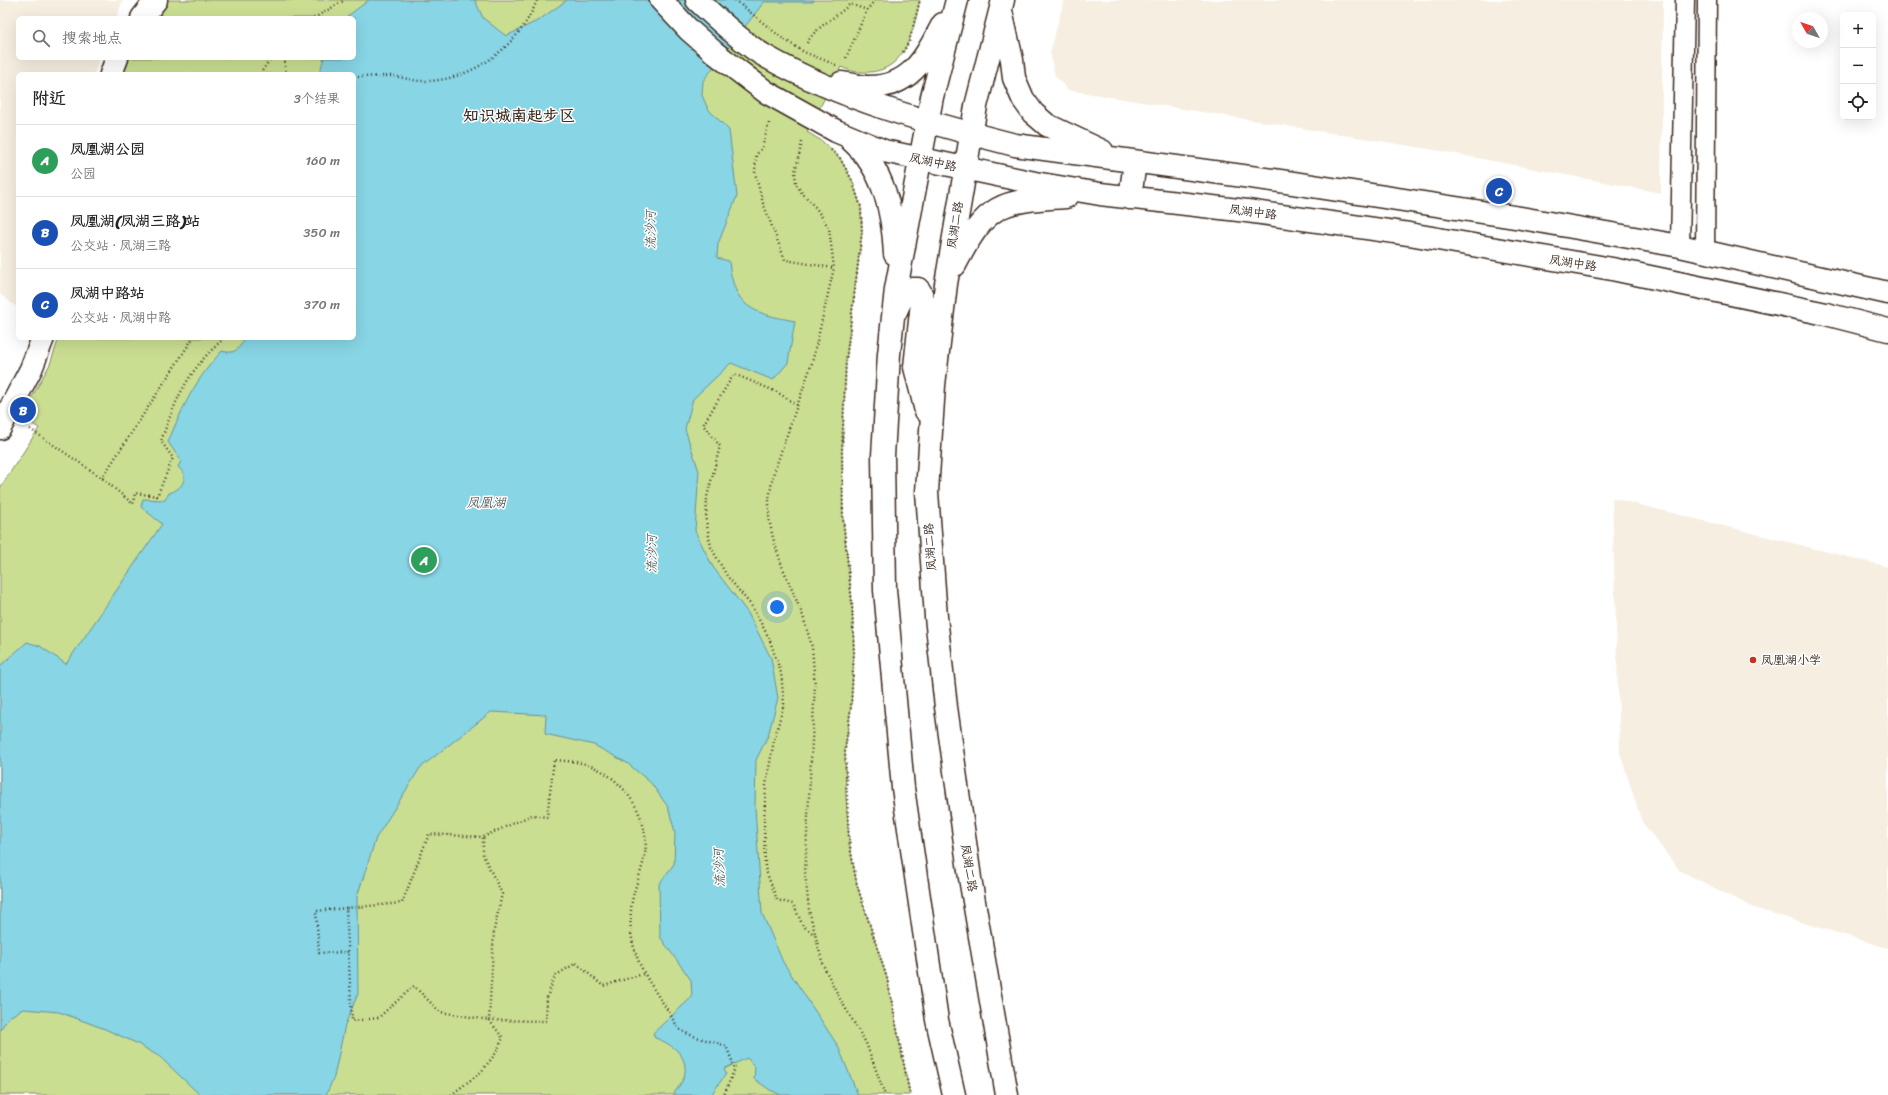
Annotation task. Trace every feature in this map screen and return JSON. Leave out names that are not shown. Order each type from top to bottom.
[{"type":"street","points":[[144,16],[156,0]]},
{"type":"street","name":"凤湖中路","points":[[661,0],[689,30],[750,80],[782,102],[814,119],[884,151],[965,169],[1100,194],[1247,210],[1409,234],[1676,282],[1826,314],[1888,330]]},
{"type":"street","points":[[697,0],[764,55],[816,81],[927,123],[972,135],[1015,145],[1420,201],[1680,246],[1888,293]]},
{"type":"street","points":[[816,81],[869,87],[898,82],[910,74],[918,66],[957,0]]},
{"type":"street","points":[[954,1095],[937,1020],[928,949],[912,856],[903,788],[885,590],[882,456],[896,289],[927,123],[957,0]]},
{"type":"street","points":[[1680,246],[1686,0]]},
{"type":"street","points":[[1705,251],[1707,0]]},
{"type":"street","points":[[996,1],[1012,60],[1014,78],[1023,99],[1033,113],[1047,125],[1128,161]]},
{"type":"street","name":"凤湖二路","points":[[996,1],[976,106],[946,284],[937,358],[927,492],[936,617],[945,699],[970,878],[1007,1095]]},
{"type":"street","points":[[112,72],[116,60]]},
{"type":"street","points":[[814,119],[846,135],[857,145],[867,157],[883,185],[894,231],[896,289]]},
{"type":"street","points":[[1128,161],[1130,198]]},
{"type":"street","points":[[946,284],[969,239],[979,225],[992,212],[1007,204],[1024,200],[1100,194]]},
{"type":"street","points":[[893,317],[904,293],[908,289],[918,289],[922,295],[922,302],[915,367],[931,430]]},
{"type":"street","points":[[0,428],[31,369],[42,340]]},
{"type":"path","points":[[317,16],[345,0]]},
{"type":"path","points":[[356,77],[391,76],[426,82],[450,78],[488,60],[515,39],[536,5],[537,0]]},
{"type":"path","points":[[735,0],[772,31],[804,52],[841,67]]},
{"type":"path","points":[[846,58],[866,10],[874,0]]},
{"type":"path","points":[[902,54],[909,42],[920,0]]},
{"type":"path","points":[[807,43],[812,33],[841,13],[850,4],[866,10]]},
{"type":"path","points":[[261,72],[270,60]]},
{"type":"path","points":[[284,60],[286,72]]},
{"type":"path","points":[[770,123],[762,148],[756,155],[755,173],[763,203],[785,260],[834,268]]},
{"type":"path","points":[[802,142],[795,172],[796,184],[816,208],[829,228],[834,268],[818,342],[773,475],[769,506],[773,538],[782,566],[803,616],[812,647],[815,685],[805,872],[809,910],[823,965],[840,1000],[866,1043],[885,1095]]},
{"type":"path","points":[[827,146],[840,158],[852,180],[861,207],[862,232],[846,361],[842,451],[843,519],[852,602],[854,653],[852,707],[845,750],[849,841],[857,885],[887,978],[910,1095]]},
{"type":"path","points":[[102,478],[192,340]]},
{"type":"path","points":[[30,429],[102,478],[133,504],[135,493],[158,496],[173,458],[161,441],[175,403],[186,381],[200,362],[222,340]]},
{"type":"path","points":[[797,405],[777,392],[734,374],[703,425],[720,446],[707,497],[706,520],[711,547],[727,576],[754,612],[769,638],[781,673],[784,704],[774,740],[766,784],[764,822],[765,868],[777,900],[793,904],[802,926],[815,935]]},
{"type":"path","points":[[348,952],[319,953],[316,911],[402,903],[429,834],[483,837],[532,815],[547,817],[554,760],[582,763],[601,771],[617,783],[632,798],[641,820],[645,837],[645,854],[631,908],[630,927],[633,948],[643,974],[681,1031],[726,1046],[735,1068],[724,1095]]},
{"type":"path","points":[[451,1095],[481,1072],[496,1053],[503,1038],[489,1020],[494,930],[502,894],[483,855],[483,837]]},
{"type":"path","points":[[346,908],[352,1021],[378,1018],[414,986],[440,1012],[489,1020],[546,1021],[547,997],[555,976],[576,963],[603,986],[643,974]]},
{"type":"shaded area","points":[[0,0],[123,0],[117,16],[16,16],[16,60],[99,60],[95,72],[16,72],[16,305],[15,306],[0,294]]},
{"type":"shaded area","points":[[1064,0],[1663,0],[1661,193],[1435,150],[1068,90],[1055,76],[1050,53]]},
{"type":"shaded area","name":"凤凰湖小学","points":[[1612,498],[1888,567],[1888,948],[1754,908],[1679,870],[1642,822],[1620,753]]},
{"type":"green space","name":"凤凰湖","points":[[168,0],[920,0],[914,27],[904,51],[887,67],[874,71],[857,72],[841,67],[807,132],[822,141],[840,158],[852,180],[861,207],[862,232],[846,361],[842,451],[843,519],[852,602],[854,653],[851,707],[845,750],[846,796],[849,841],[857,885],[887,978],[910,1095],[0,1095],[0,488],[39,428],[21,417],[50,364],[58,340],[356,340],[356,72],[123,72],[129,60],[356,60],[356,16],[155,16]]},
{"type":"water","name":"凤凰湖","points":[[369,0],[422,0],[425,2],[430,0],[475,0],[483,18],[506,36],[539,20],[567,0],[814,0],[813,2],[764,2],[703,81],[702,95],[708,109],[729,130],[737,196],[718,244],[717,258],[729,261],[735,289],[741,299],[748,306],[767,315],[795,321],[788,363],[773,380],[731,363],[693,399],[685,429],[699,471],[695,531],[713,567],[748,613],[771,658],[778,698],[768,736],[756,760],[755,807],[762,913],[783,962],[838,1046],[858,1095],[781,1095],[770,1090],[754,1079],[755,1067],[747,1058],[724,1069],[726,1074],[711,1095],[677,1095],[674,1093],[684,1077],[685,1070],[682,1057],[673,1047],[655,1038],[653,1033],[692,997],[691,980],[660,937],[659,884],[674,864],[675,832],[668,807],[651,783],[627,763],[594,745],[545,734],[546,715],[491,712],[420,768],[376,838],[357,897],[358,994],[345,1025],[334,1077],[326,1095],[200,1095],[160,1057],[136,1043],[105,1029],[59,1012],[23,1009],[9,1017],[0,1030],[0,666],[27,642],[40,646],[66,664],[162,524],[141,507],[143,499],[165,500],[169,493],[177,489],[183,483],[184,475],[178,467],[181,461],[168,442],[190,394],[204,372],[222,351],[234,351],[239,348],[243,340],[356,340],[356,72],[320,72],[323,60],[356,60],[356,16],[348,16]]},
{"type":"place","name":"凤湖中路站","points":[[1499,191]]},
{"type":"place","name":"凤凰湖(凤湖三路)站","points":[[23,410]]},
{"type":"place","name":"凤凰湖公园","points":[[424,560]]},
{"type":"place","name":"凤凰湖小学","points":[[1753,660]]},
{"type":"district","name":"知识城南起步区","points":[[519,115]]},
{"type":"water label","name":"流沙河","points":[[650,230]]},
{"type":"water label","name":"流沙河","points":[[651,554]]},
{"type":"water label","name":"流沙河","points":[[719,868]]}]
